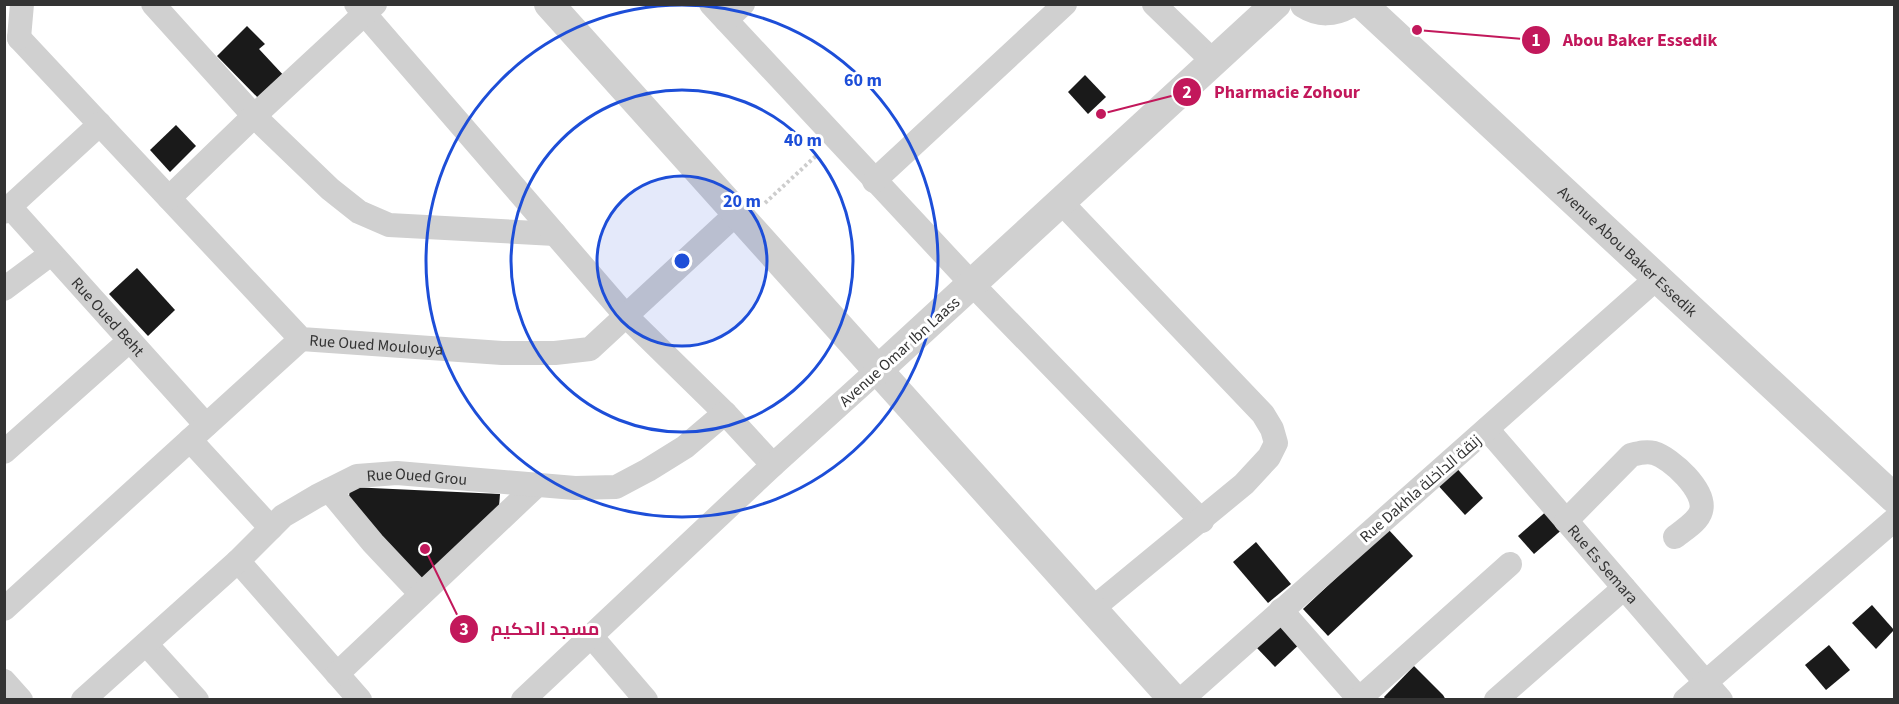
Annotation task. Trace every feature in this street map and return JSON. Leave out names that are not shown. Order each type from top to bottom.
[{"type":"street","points":[[12,45],[22,4]]},
{"type":"street","points":[[153,4],[254,116],[330,189],[359,212],[389,225],[555,234]]},
{"type":"street","points":[[874,181],[1065,4]]},
{"type":"street","points":[[1154,4],[1214,62]]},
{"type":"street","name":"Avenue Omar Ibn Laass","points":[[523,699],[773,465],[1276,4]]},
{"type":"street","points":[[1305,4],[1322,11],[1334,10],[1348,4]]},
{"type":"street","name":"Avenue Abou Baker Essedik","points":[[1362,4],[1894,498]]},
{"type":"street","points":[[553,6],[1174,699]]},
{"type":"street","points":[[169,198],[365,8],[626,316],[725,413],[773,465]]},
{"type":"street","points":[[727,10],[874,181],[1202,521]]},
{"type":"street","name":"Rue Oued Moulouya","points":[[12,45],[100,124],[301,339],[502,353],[555,353],[590,349],[742,217]]},
{"type":"street","points":[[7,210],[100,124]]},
{"type":"street","points":[[1061,202],[1263,414],[1272,429],[1276,444],[1269,457],[1244,484],[1202,521],[1092,609]]},
{"type":"street","name":"Rue Oued Beht","points":[[7,210],[51,254],[129,341],[271,528]]},
{"type":"street","points":[[4,289],[51,254]]},
{"type":"street","name":"Rue Dakhla زنقة الداخلة","points":[[1181,699],[1658,277]]},
{"type":"street","points":[[4,609],[301,339]]},
{"type":"street","points":[[4,452],[129,341]]},
{"type":"street","name":"Rue Oued Grou","points":[[83,699],[238,561],[283,516],[357,476],[397,473],[575,488],[616,487],[684,447],[725,413]]},
{"type":"street","name":"Rue Es Semara","points":[[1487,429],[1721,699]]},
{"type":"street","points":[[1566,521],[1631,455],[1652,452],[1676,464],[1697,491],[1702,503],[1701,513],[1675,537]]},
{"type":"street","points":[[337,674],[537,484]]},
{"type":"street","points":[[329,490],[373,543],[421,594]]},
{"type":"street","points":[[1685,699],[1894,520]]},
{"type":"street","points":[[238,561],[360,699]]},
{"type":"street","points":[[1281,610],[1359,699],[1510,564]]},
{"type":"street","points":[[1496,699],[1624,588]]},
{"type":"street","points":[[591,636],[646,699]]},
{"type":"street","points":[[146,644],[197,699]]},
{"type":"street","points":[[4,681],[21,699]]},
{"type":"path","points":[[742,217],[835,138]]},
{"type":"building","points":[[247,26],[265,44],[259,49],[286,78],[261,101],[217,56]]},
{"type":"building","points":[[1085,75],[1106,97],[1088,114],[1068,92]]},
{"type":"building","points":[[176,125],[196,146],[170,172],[150,150]]},
{"type":"building","points":[[137,268],[175,310],[148,336],[109,294]]},
{"type":"building","points":[[1454,465],[1483,498],[1465,515],[1435,482]]},
{"type":"building","points":[[350,487],[500,494],[498,519],[429,580],[415,580],[348,507]]},
{"type":"building","points":[[1549,509],[1565,527],[1534,554],[1518,536]]},
{"type":"building","points":[[1388,529],[1413,556],[1328,636],[1303,609]]},
{"type":"building","points":[[1256,542],[1291,584],[1268,603],[1233,562]]},
{"type":"building","points":[[1872,605],[1894,630],[1876,649],[1852,623]]},
{"type":"building","points":[[1285,620],[1304,640],[1275,667],[1256,647]]},
{"type":"building","points":[[1829,645],[1850,670],[1826,690],[1805,665]]},
{"type":"building","points":[[1414,666],[1446,700],[1386,700],[1384,697]]},
{"type":"place","name":"Abou Baker Essedik","points":[[1417,30]]},
{"type":"place","name":"Pharmacie Zohour","points":[[1101,114]]},
{"type":"place","name":"مسجد الحكيم","points":[[425,549]]}]
